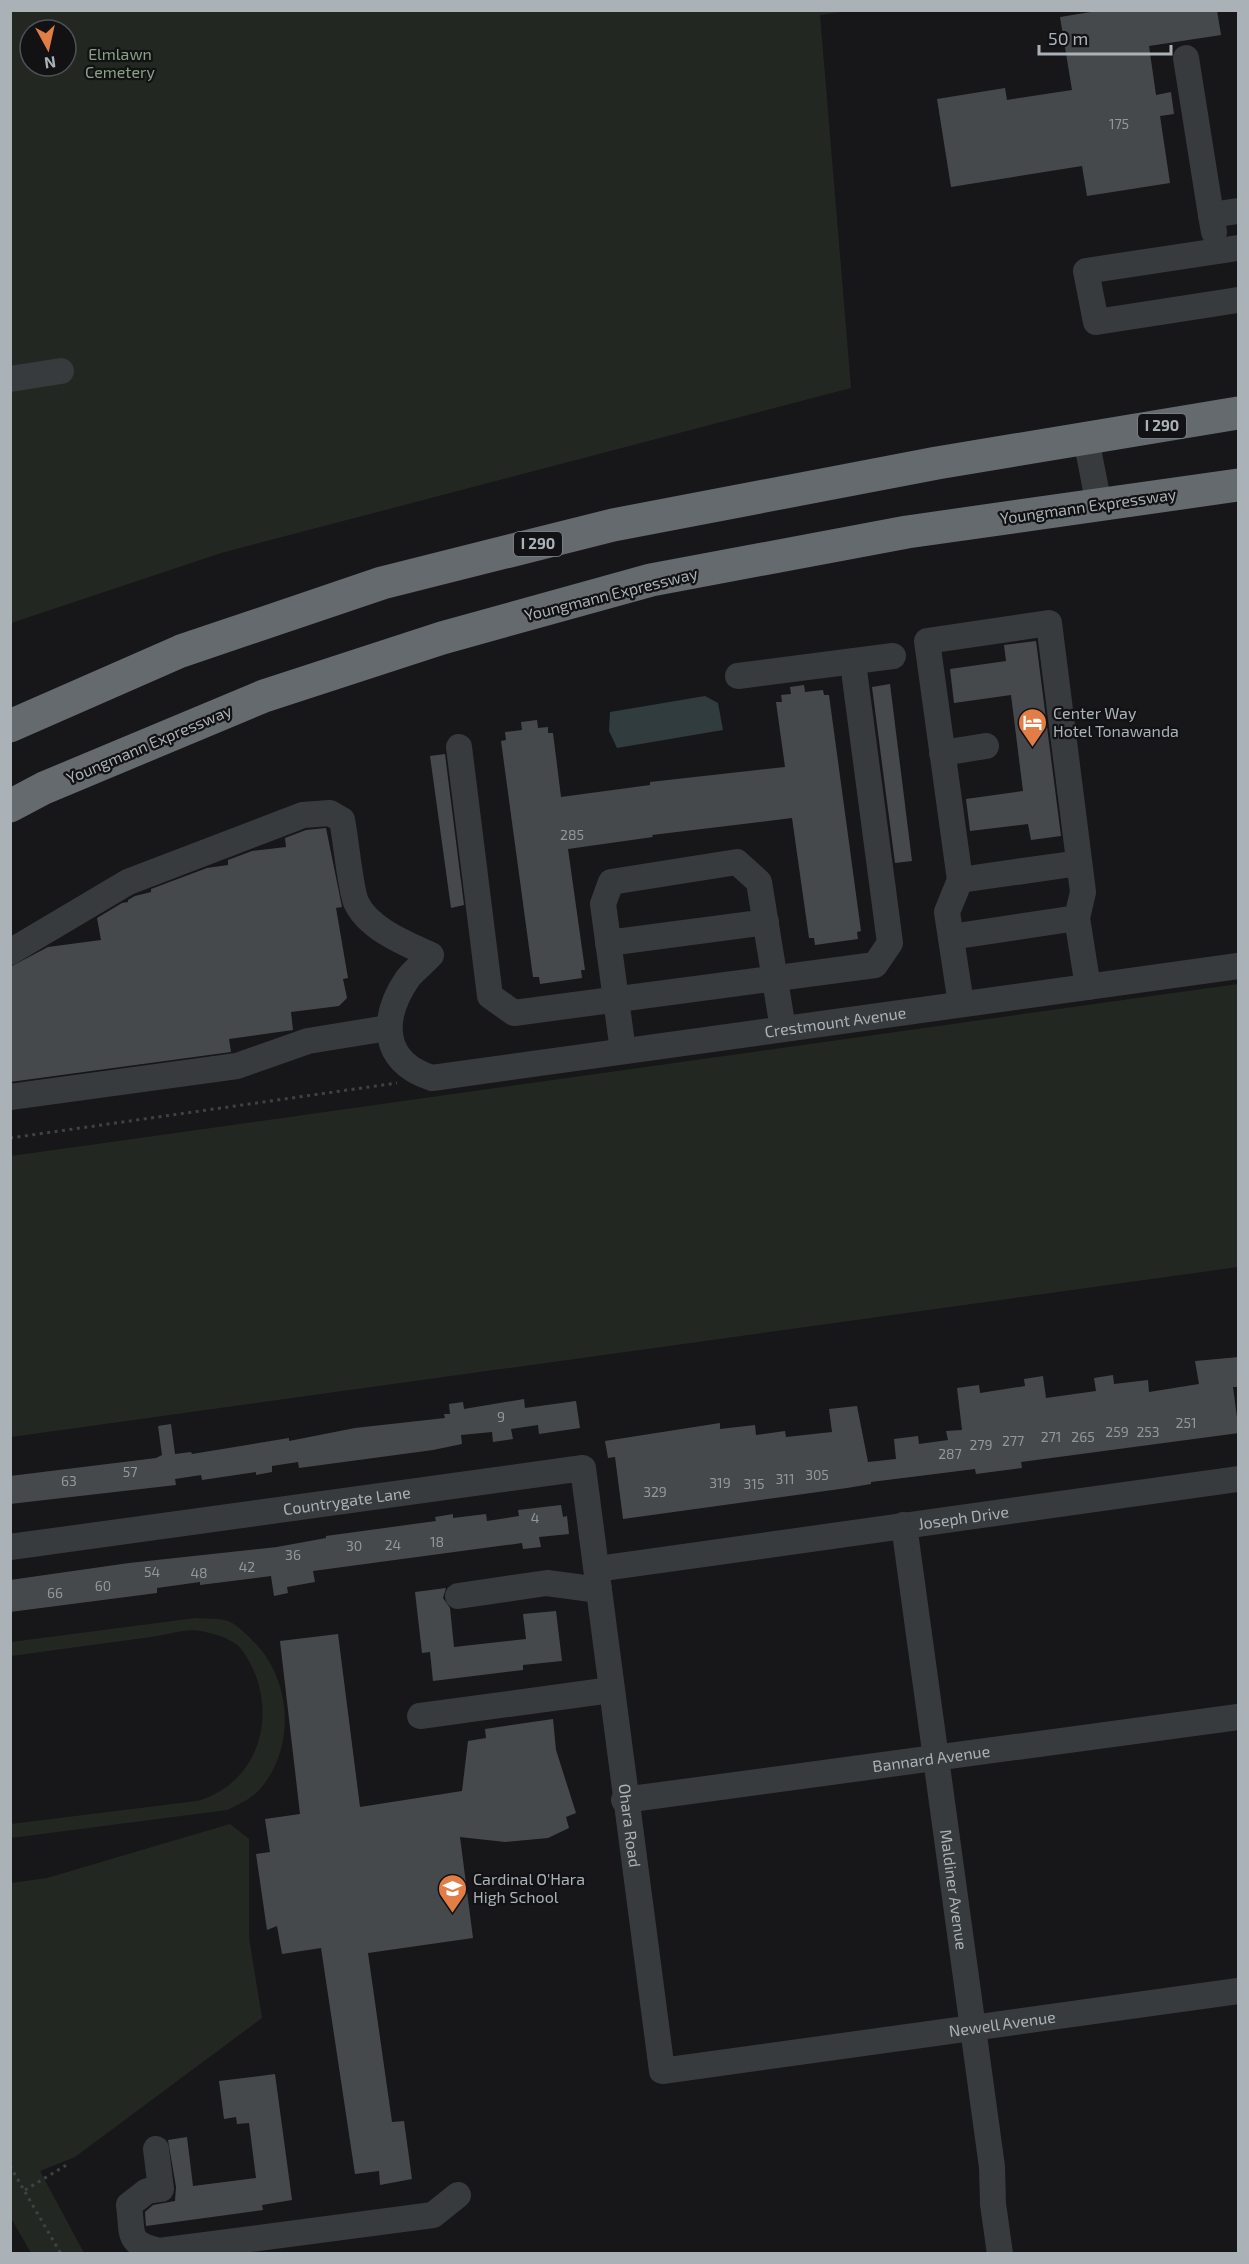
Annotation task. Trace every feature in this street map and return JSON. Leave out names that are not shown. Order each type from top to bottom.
[{"type":"highway","name":"I 290","points":[[10,726],[181,651],[382,583],[613,525],[937,463],[1239,413]]},
{"type":"highway","name":"Youngmann Expressway","points":[[10,806],[44,788],[264,696],[453,635],[651,580],[907,532],[1239,485]]},
{"type":"street","points":[[1186,58],[1211,215],[1228,249],[1086,271],[1096,321],[1239,300]]},
{"type":"street","points":[[1211,215],[1239,211]]},
{"type":"street","points":[[10,379],[61,371]]},
{"type":"street","points":[[1086,439],[1099,505]]},
{"type":"street","points":[[961,1004],[947,912],[960,880],[927,641],[1049,623],[1083,892],[1077,918],[1088,987]]},
{"type":"street","points":[[738,676],[853,663],[893,656]]},
{"type":"street","points":[[459,747],[490,996],[514,1013],[875,965],[890,943],[853,663]]},
{"type":"street","points":[[942,753],[986,746]]},
{"type":"street","points":[[10,952],[128,882],[303,815],[330,813],[342,820],[357,903],[370,919],[397,939],[432,955],[404,986],[394,1003],[388,1028],[399,1058],[410,1070],[432,1078]]},
{"type":"street","points":[[623,1051],[603,903],[611,882],[737,861],[759,882],[783,1029]]},
{"type":"street","points":[[960,880],[1079,863]]},
{"type":"street","points":[[951,937],[1077,918]]},
{"type":"street","points":[[608,943],[766,922]]},
{"type":"street","name":"Crestmount Avenue","points":[[432,1078],[1239,966]]},
{"type":"street","points":[[10,1097],[237,1066],[308,1041],[388,1028]]},
{"type":"street","name":"Countrygate Lane","points":[[10,1547],[583,1468],[598,1580]]},
{"type":"street","name":"Joseph Drive","points":[[598,1580],[690,1555],[1239,1479]]},
{"type":"street","name":"Maldiner Avenue","points":[[904,1525],[992,2167],[993,2204],[1000,2253]]},
{"type":"street","points":[[458,1596],[547,1584],[598,1580]]},
{"type":"street","name":"Ohara Road","points":[[598,1580],[624,1800],[662,2071],[766,2056]]},
{"type":"street","points":[[420,1716],[611,1690]]},
{"type":"street","name":"Bannard Avenue","points":[[624,1800],[1239,1717]]},
{"type":"street","name":"Newell Avenue","points":[[766,2056],[1239,1991]]},
{"type":"street","points":[[156,2148],[161,2189],[147,2191],[129,2205],[133,2239],[140,2247],[159,2251],[433,2215],[458,2195]]},
{"type":"path","points":[[10,1138],[432,1078]]},
{"type":"path","points":[[25,2190],[68,2164]]},
{"type":"path","points":[[10,2166],[61,2253]]},
{"type":"green space","name":"Elmlawn Cemetery","points":[[10,11],[848,11],[820,15],[851,388],[221,553],[11,623]]},
{"type":"green space","points":[[1238,984],[1238,1267],[11,1437],[11,1156]]},
{"type":"green space","points":[[196,1618],[224,1620],[236,1625],[256,1644],[277,1677],[285,1715],[284,1735],[280,1754],[272,1772],[258,1792],[227,1810],[11,1838],[11,1824],[197,1801],[217,1793],[234,1781],[247,1766],[256,1749],[261,1730],[263,1710],[260,1689],[244,1653],[228,1639],[189,1630],[11,1656],[11,1642]]},
{"type":"green space","points":[[230,1824],[249,1839],[249,1938],[262,2018],[75,2157],[40,2171],[84,2253],[31,2253],[11,2218],[11,1883],[47,1878]]},
{"type":"shaded area","points":[[705,696],[718,703],[723,730],[617,748],[609,731],[610,712]]},
{"type":"building","points":[[1103,10],[1217,10],[1221,35],[1149,46],[1156,95],[1171,92],[1174,114],[1160,116],[1170,183],[1087,196],[1082,166],[951,187],[937,99],[1005,88],[1007,100],[1072,90],[1060,17]]},
{"type":"building","points":[[1036,641],[1061,836],[1031,840],[1028,824],[970,831],[966,799],[1023,791],[1011,695],[954,703],[950,669],[1006,661],[1004,645]]},
{"type":"building","points":[[890,684],[912,861],[895,863],[872,687]]},
{"type":"building","points":[[804,685],[805,692],[823,690],[824,695],[829,695],[861,931],[857,932],[858,939],[815,945],[814,938],[809,938],[792,818],[652,835],[653,837],[568,849],[585,970],[581,970],[582,978],[540,984],[539,977],[533,977],[501,741],[506,740],[505,732],[522,730],[521,722],[537,720],[538,728],[548,727],[548,733],[553,733],[561,797],[650,785],[650,782],[785,767],[776,702],[782,702],[781,695],[791,694],[790,687]]},
{"type":"building","points":[[445,754],[464,905],[451,908],[430,756]]},
{"type":"building","points":[[326,828],[342,907],[336,908],[348,978],[343,979],[347,998],[339,1006],[291,1012],[293,1030],[229,1039],[231,1052],[10,1082],[10,967],[48,947],[101,940],[97,918],[135,896],[151,892],[151,889],[207,868],[228,865],[228,860],[252,851],[286,847],[285,838],[306,830]]},
{"type":"building","points":[[1239,1357],[1239,1387],[1233,1387],[1239,1433],[1021,1462],[1022,1468],[976,1474],[975,1469],[871,1482],[871,1484],[847,1488],[623,1519],[615,1457],[608,1458],[605,1441],[720,1423],[720,1429],[755,1425],[756,1435],[785,1431],[786,1437],[832,1432],[829,1409],[857,1406],[868,1462],[896,1459],[894,1439],[918,1436],[919,1444],[948,1440],[946,1431],[962,1430],[957,1388],[979,1385],[980,1393],[1025,1386],[1024,1379],[1043,1376],[1046,1398],[1096,1391],[1094,1378],[1113,1375],[1114,1384],[1148,1380],[1149,1392],[1199,1384],[1195,1361]]},
{"type":"building","points":[[524,1399],[525,1408],[576,1401],[580,1428],[539,1434],[538,1425],[511,1429],[513,1439],[493,1442],[492,1432],[461,1435],[462,1444],[433,1450],[299,1468],[298,1462],[272,1466],[272,1472],[256,1475],[256,1472],[202,1480],[201,1475],[175,1479],[176,1485],[10,1504],[10,1476],[156,1458],[162,1455],[158,1426],[171,1424],[175,1454],[191,1452],[192,1454],[289,1438],[289,1441],[355,1428],[445,1418],[444,1414],[450,1414],[449,1404],[463,1402],[464,1409]]},
{"type":"building","points":[[561,1505],[563,1517],[567,1516],[569,1534],[539,1537],[541,1547],[523,1549],[522,1543],[313,1571],[315,1582],[287,1587],[288,1593],[274,1596],[271,1576],[200,1585],[200,1582],[157,1588],[157,1593],[10,1612],[10,1580],[129,1563],[277,1547],[326,1538],[326,1536],[436,1521],[435,1517],[453,1514],[453,1518],[486,1514],[487,1521],[519,1516],[518,1510]]},
{"type":"building","points":[[446,1588],[443,1598],[450,1608],[454,1647],[526,1639],[523,1614],[556,1611],[562,1661],[523,1665],[523,1670],[433,1681],[430,1652],[422,1653],[415,1592]]},
{"type":"building","points":[[338,1634],[360,1807],[462,1791],[468,1741],[486,1738],[485,1729],[553,1719],[556,1750],[576,1813],[566,1817],[569,1828],[548,1838],[505,1842],[460,1837],[473,1938],[368,1953],[392,2122],[404,2121],[412,2179],[380,2185],[379,2171],[355,2174],[321,1948],[282,1954],[277,1926],[267,1930],[256,1854],[270,1852],[265,1819],[300,1814],[280,1641]]},
{"type":"building","points":[[275,2074],[292,2200],[262,2205],[263,2210],[146,2226],[145,2212],[153,2205],[175,2201],[176,2187],[168,2140],[187,2137],[193,2186],[256,2178],[249,2123],[237,2124],[236,2117],[224,2119],[219,2081]]},
{"type":"place","name":"Center Way Hotel Tonawanda","points":[[1032,748]]},
{"type":"place","name":"Cardinal O'Hara High School","points":[[452,1914]]}]
